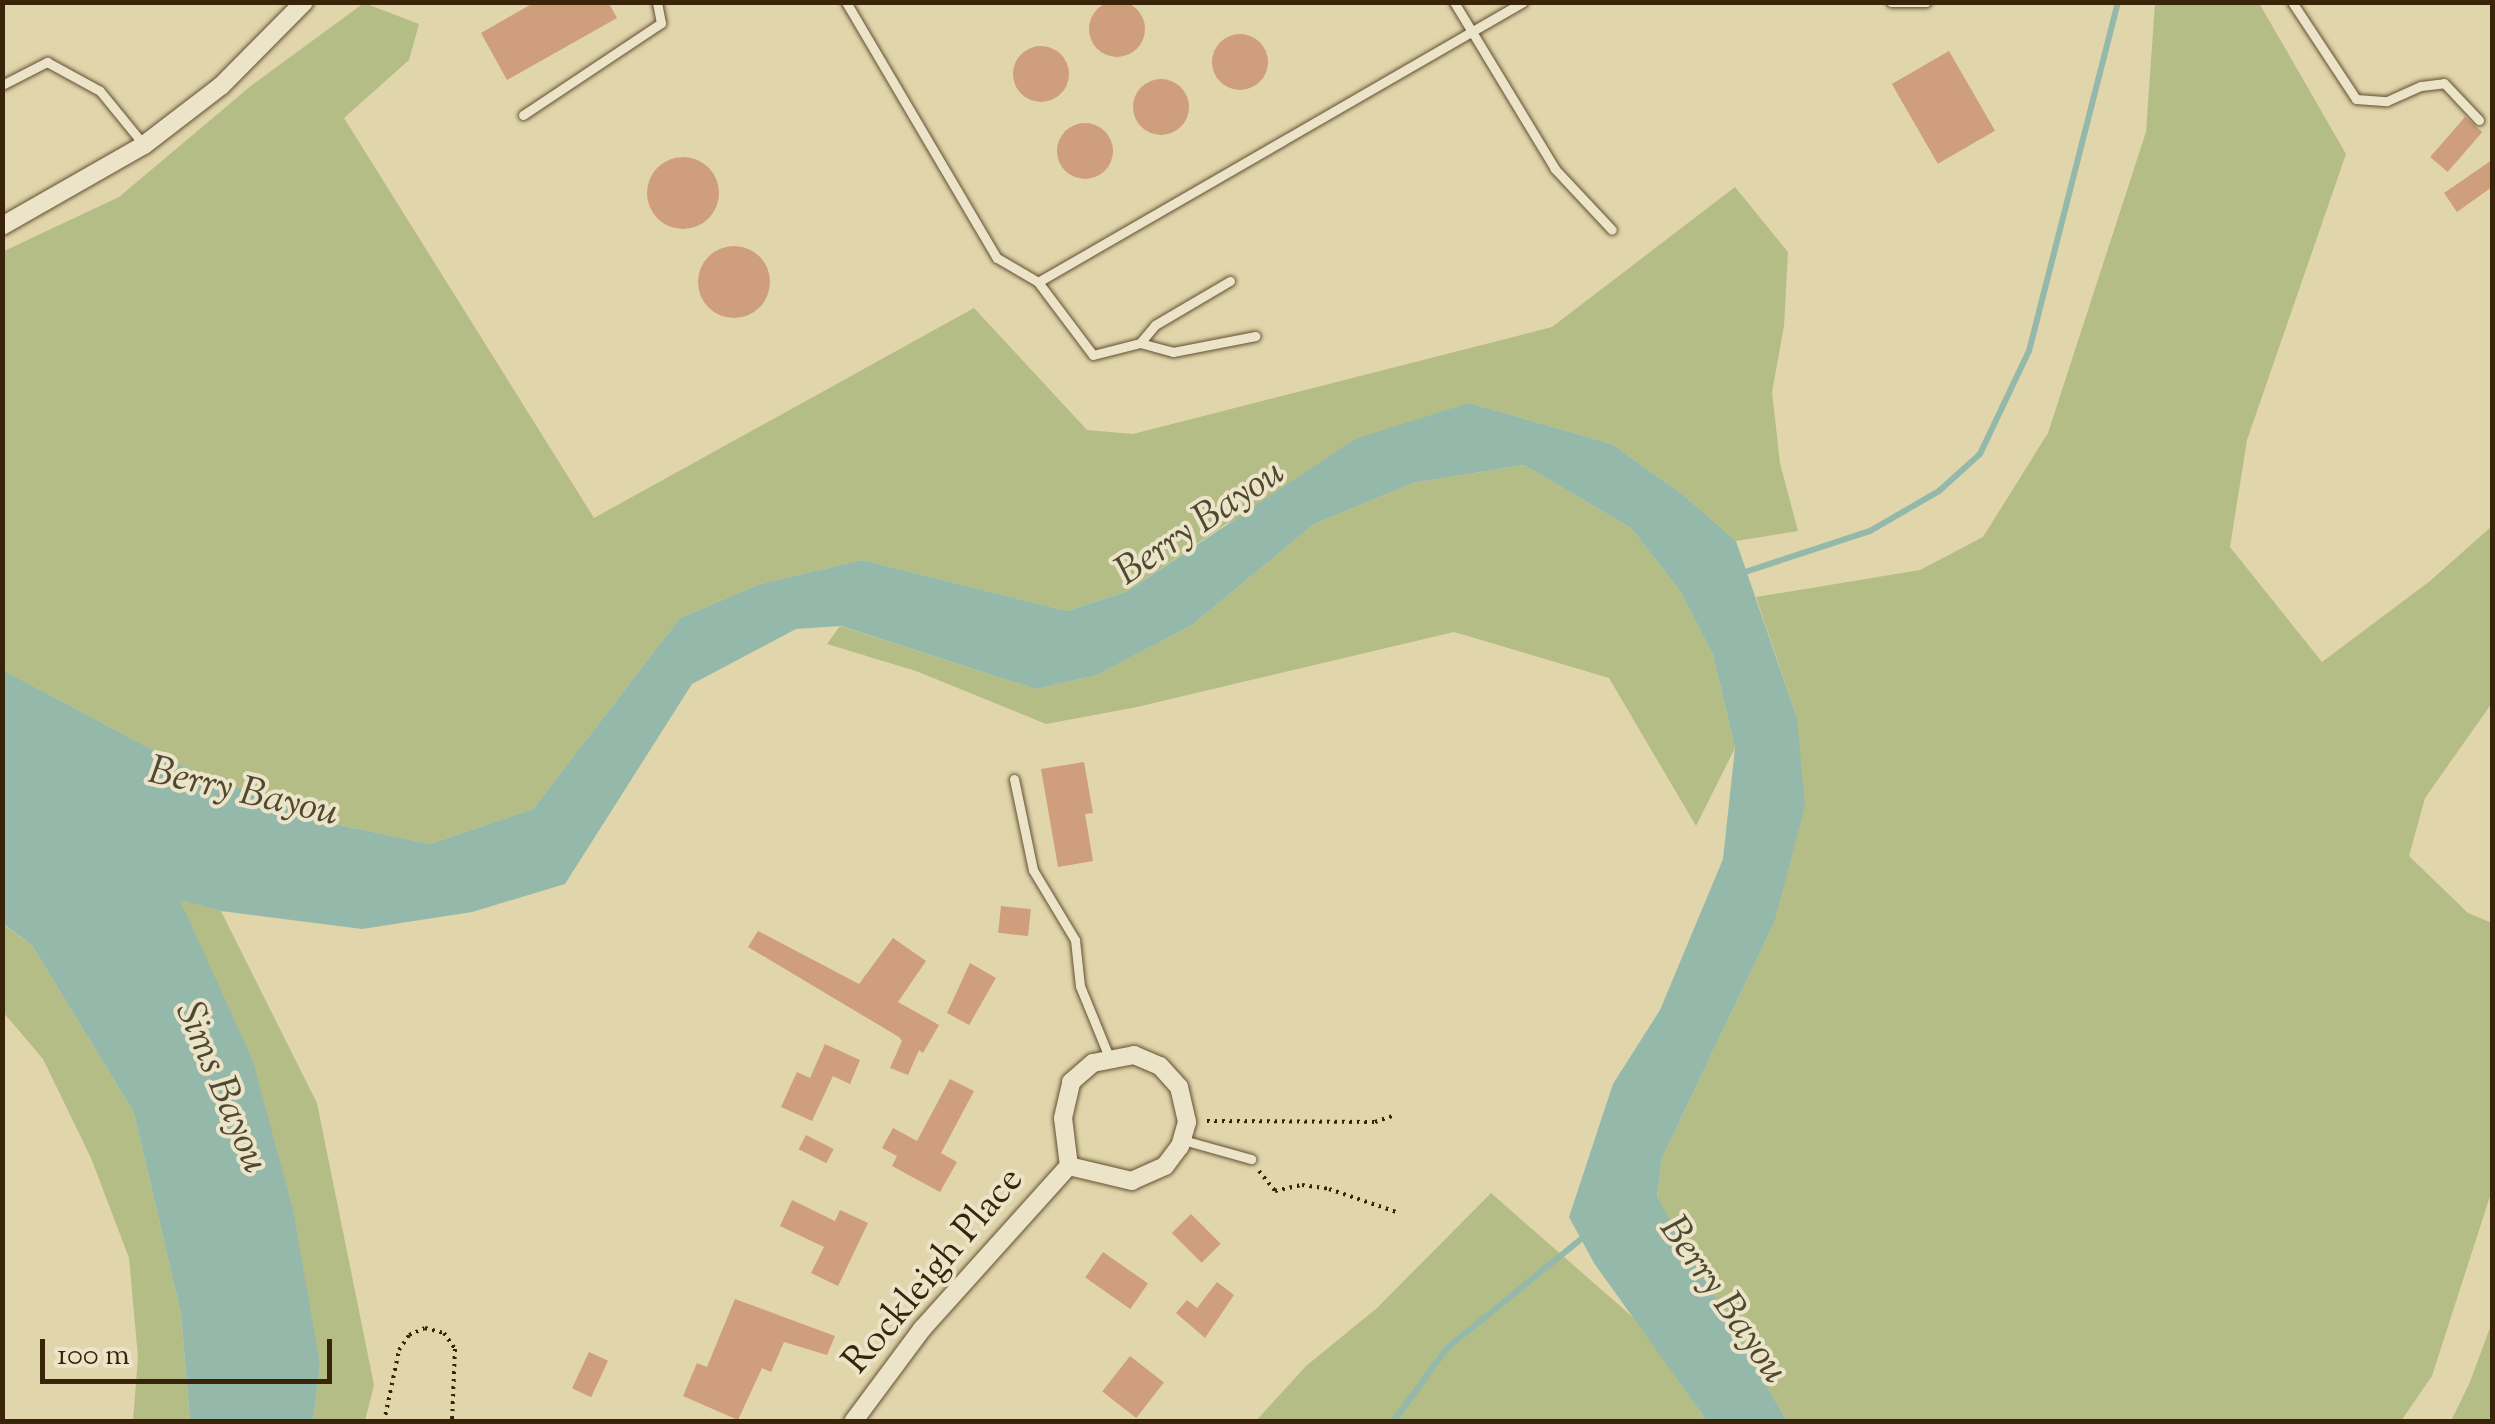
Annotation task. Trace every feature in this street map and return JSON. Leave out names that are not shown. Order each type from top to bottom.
[{"type":"street","points":[[2,226],[144,146],[221,86],[304,2]]},
{"type":"street","points":[[1109,1056],[1134,1055],[1160,1066],[1179,1087],[1185,1131]]},
{"type":"street","name":"Rockleigh Place","points":[[854,1422],[933,1317],[1068,1166],[1062,1118],[1066,1091],[1081,1071],[1109,1056]]},
{"type":"street","name":"Rockleigh Place","points":[[1068,1166],[1132,1181],[1165,1166],[1185,1131]]},
{"type":"lane","points":[[523,116],[661,22],[657,2]]},
{"type":"lane","points":[[846,2],[998,258],[1038,282],[1093,355],[1140,343],[1174,352],[1255,336]]},
{"type":"lane","points":[[1454,2],[1555,170],[1612,230]]},
{"type":"lane","points":[[1038,282],[1523,2]]},
{"type":"lane","points":[[1891,2],[1926,2]]},
{"type":"lane","points":[[2292,2],[2356,99],[2388,101],[2420,86],[2444,84],[2479,120]]},
{"type":"lane","points":[[2,85],[48,62],[100,92],[144,146]]},
{"type":"lane","points":[[1140,343],[1154,325],[1230,281]]},
{"type":"lane","points":[[1014,779],[1032,870],[1076,940],[1080,986],[1109,1056]]},
{"type":"lane","points":[[1185,1131],[1251,1159]]},
{"type":"path","points":[[1185,1131],[1375,1122],[1392,1116]]},
{"type":"path","points":[[1251,1159],[1274,1191],[1302,1185],[1328,1189],[1400,1213]]},
{"type":"path","points":[[384,1422],[399,1350],[408,1335],[425,1328],[444,1333],[454,1349],[452,1422]]},
{"type":"green space","points":[[364,3],[419,24],[409,60],[344,118],[594,518],[974,308],[1087,430],[1133,434],[1552,327],[1735,187],[1788,252],[1784,326],[1772,392],[1780,463],[1798,531],[1736,541],[1682,494],[1612,444],[1469,403],[1226,524],[1128,591],[1067,611],[862,560],[760,584],[680,618],[533,809],[430,844],[335,824],[185,767],[3,670],[2,252],[119,197],[252,85]]},
{"type":"green space","points":[[2155,3],[2259,3],[2346,154],[2247,440],[2230,547],[2322,662],[2430,581],[2492,526],[2492,703],[2425,798],[2409,856],[2468,913],[2492,923],[2492,1190],[2432,1376],[2401,1421],[1787,1421],[1657,1198],[1662,1158],[1774,923],[1797,718],[1756,597],[1920,570],[1983,537],[2048,433],[2146,132]]},
{"type":"green space","points":[[1524,465],[1631,528],[1680,591],[1713,655],[1735,748],[1696,826],[1609,678],[1454,632],[1137,707],[1046,724],[916,671],[827,644],[840,626],[1036,689],[1097,675],[1192,625],[1314,524],[1413,483]]},
{"type":"green space","points":[[179,899],[221,911],[317,1103],[374,1385],[365,1421],[313,1421],[320,1364]]},
{"type":"green space","points":[[2,924],[32,945],[134,1113],[181,1314],[190,1421],[133,1421],[138,1357],[129,1258],[91,1158],[43,1059],[3,1012]]},
{"type":"green space","points":[[1491,1193],[1635,1319],[1707,1421],[1255,1422],[1306,1366],[1377,1308]]},
{"type":"green space","points":[[2492,1322],[2492,1421],[2451,1421],[2470,1382]]},
{"type":"water","points":[[1469,403],[1612,444],[1682,494],[1736,541],[1797,718],[1805,806],[1774,923],[1662,1158],[1657,1197],[1787,1421],[1707,1421],[1594,1263],[1569,1217],[1613,1084],[1660,1010],[1723,859],[1735,748],[1713,655],[1680,591],[1631,528],[1524,465],[1413,483],[1314,524],[1192,625],[1097,675],[1036,689],[841,626],[796,629],[692,684],[565,884],[472,912],[362,929],[221,911],[180,900],[253,1061],[293,1210],[320,1364],[313,1421],[190,1421],[181,1314],[134,1113],[32,945],[3,924],[3,670],[185,767],[335,824],[430,844],[533,809],[680,618],[760,584],[862,560],[1067,611],[1128,591],[1355,439]]},
{"type":"building","points":[[1117,1],[1137,9],[1145,29],[1137,49],[1117,57],[1097,49],[1089,29],[1097,9]]},
{"type":"building","points":[[535,2],[608,2],[617,18],[507,80],[481,33]]},
{"type":"building","points":[[1240,34],[1260,42],[1268,62],[1260,82],[1240,90],[1220,82],[1212,62],[1220,42]]},
{"type":"building","points":[[1041,46],[1061,54],[1069,74],[1061,94],[1041,102],[1021,94],[1013,74],[1021,54]]},
{"type":"building","points":[[1949,51],[1995,131],[1938,164],[1892,84]]},
{"type":"building","points":[[1161,79],[1181,87],[1189,107],[1181,127],[1161,135],[1141,127],[1133,107],[1141,87]]},
{"type":"building","points":[[2465,117],[2482,132],[2448,172],[2430,157]]},
{"type":"building","points":[[1085,123],[1105,131],[1113,151],[1105,171],[1085,179],[1065,171],[1057,151],[1065,131]]},
{"type":"building","points":[[683,157],[708,168],[719,193],[708,218],[683,229],[658,218],[647,193],[658,168]]},
{"type":"building","points":[[2492,160],[2492,187],[2457,212],[2444,193]]},
{"type":"building","points":[[734,246],[759,257],[770,282],[759,307],[734,318],[709,307],[698,282],[709,257]]},
{"type":"building","points":[[1084,762],[1093,813],[1085,814],[1093,861],[1058,867],[1041,769]]},
{"type":"building","points":[[1001,906],[1031,909],[1028,936],[998,933]]},
{"type":"building","points":[[758,931],[859,984],[893,938],[926,961],[898,1002],[939,1025],[923,1053],[919,1050],[908,1075],[890,1068],[902,1041],[899,1037],[748,947]]},
{"type":"building","points":[[970,963],[996,978],[969,1025],[947,1013]]},
{"type":"building","points":[[825,1044],[860,1060],[850,1084],[833,1076],[812,1121],[781,1107],[797,1072],[810,1078]]},
{"type":"building","points":[[950,1079],[974,1091],[941,1153],[957,1162],[940,1192],[892,1166],[897,1156],[882,1148],[893,1128],[917,1141]]},
{"type":"building","points":[[806,1135],[834,1149],[826,1163],[799,1149]]},
{"type":"building","points":[[792,1200],[835,1221],[840,1210],[868,1223],[838,1286],[811,1273],[824,1247],[780,1226]]},
{"type":"building","points":[[1191,1214],[1221,1244],[1202,1263],[1172,1233]]},
{"type":"building","points":[[1103,1252],[1148,1284],[1130,1309],[1085,1277]]},
{"type":"building","points":[[1217,1282],[1234,1295],[1205,1338],[1176,1313],[1187,1300],[1197,1308]]},
{"type":"building","points":[[735,1299],[835,1336],[827,1355],[784,1342],[771,1372],[762,1368],[738,1420],[683,1396],[697,1363],[707,1367]]},
{"type":"building","points":[[589,1352],[608,1361],[591,1397],[572,1388]]},
{"type":"building","points":[[1130,1356],[1164,1382],[1136,1418],[1102,1391]]},
{"type":"waterway","points":[[1742,573],[1870,531],[1939,491],[1980,454],[2029,351],[2118,2]]},
{"type":"waterway","points":[[1393,1422],[1447,1348],[1586,1235]]},
{"type":"water label","name":"Berry Bayou","points":[[1201,524]]},
{"type":"water label","name":"Berry Bayou","points":[[243,794]]},
{"type":"water label","name":"Sims Bayou","points":[[220,1088]]},
{"type":"water label","name":"Berry Bayou","points":[[1722,1301]]}]
